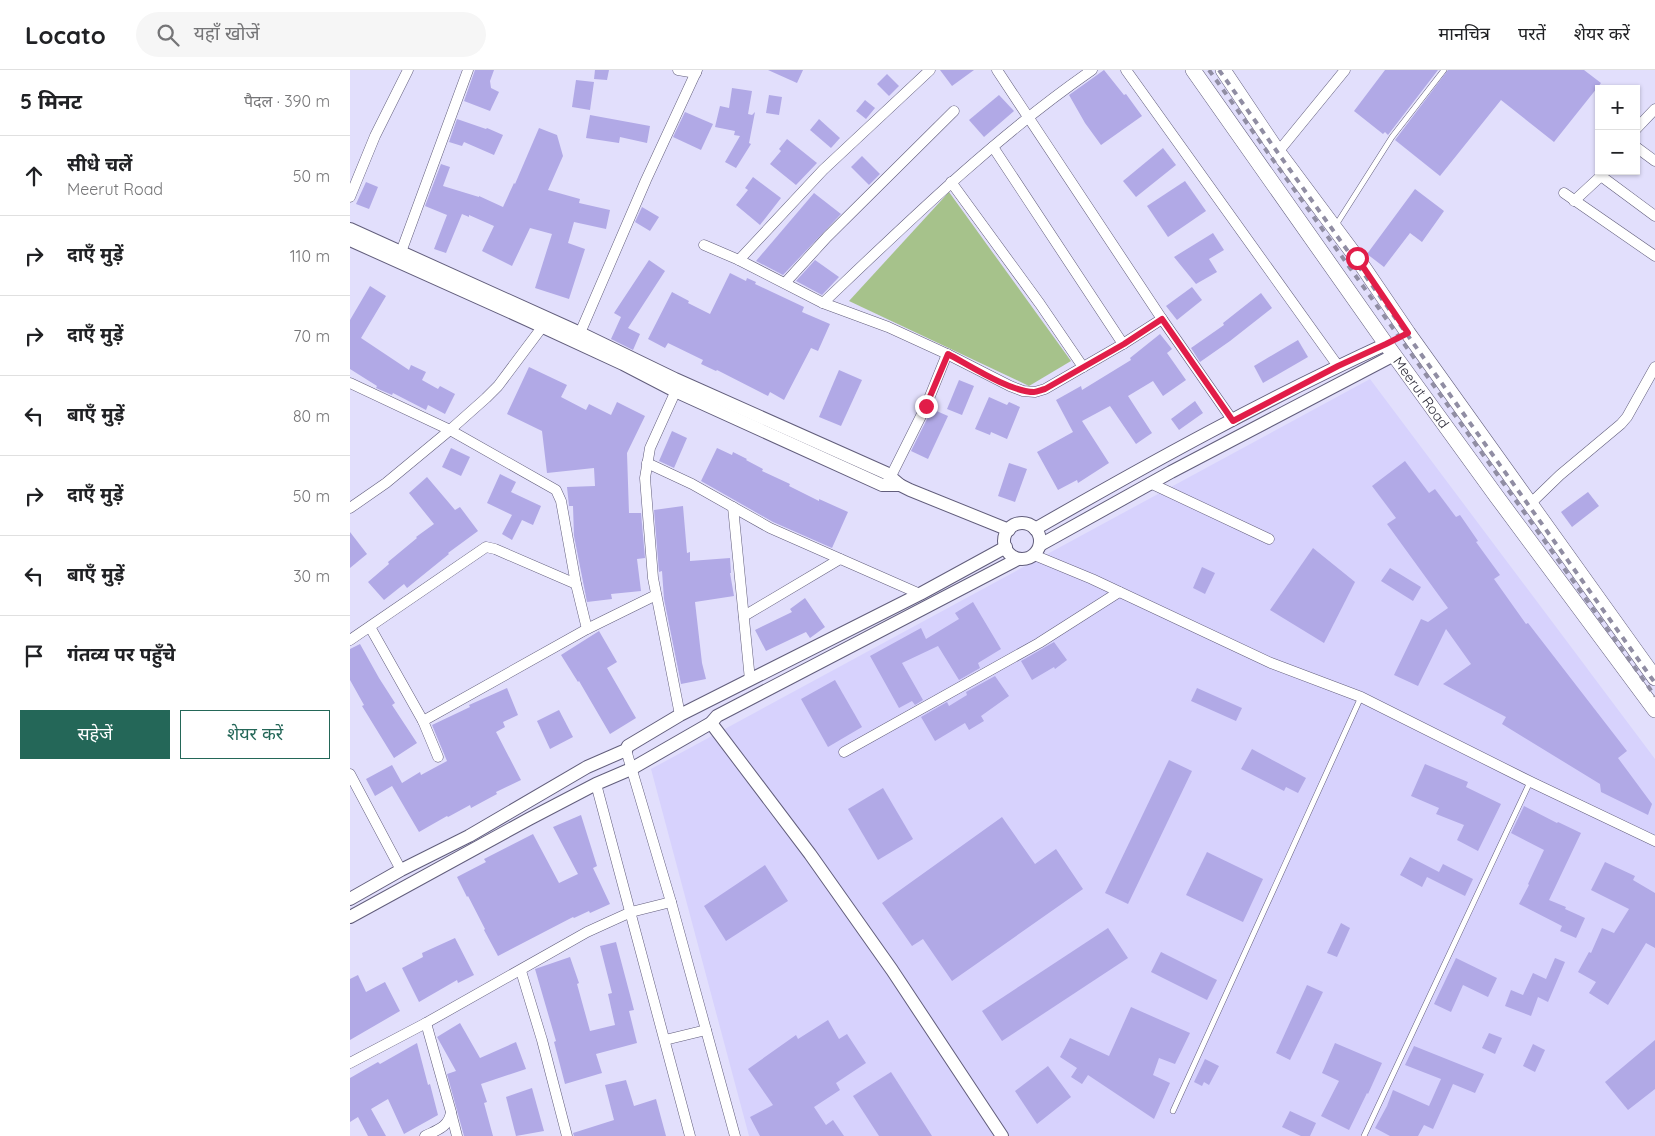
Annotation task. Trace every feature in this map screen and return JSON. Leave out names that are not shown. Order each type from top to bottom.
[{"type":"main road","name":"Meerut Road","points":[[1193,70],[1390,350],[1655,710]]},
{"type":"main road","name":"Meerut Road","points":[[1223,70],[1278,152],[1334,227],[1655,678]]},
{"type":"main road","points":[[1390,350],[1412,339]]},
{"type":"street","points":[[350,197],[375,136],[408,70]]},
{"type":"street","points":[[400,252],[468,70]]},
{"type":"street","points":[[580,333],[696,72],[678,70]]},
{"type":"street","points":[[738,260],[823,170],[930,70]]},
{"type":"street","points":[[997,70],[1162,319],[1233,421]]},
{"type":"street","points":[[823,303],[951,182],[1028,117],[1092,70]]},
{"type":"street","points":[[1126,70],[1338,366]]},
{"type":"street","points":[[1278,152],[1345,70]]},
{"type":"street","points":[[1640,125],[1655,109]]},
{"type":"street","points":[[785,283],[827,237],[954,111]]},
{"type":"street","points":[[993,147],[1124,344]]},
{"type":"street","points":[[1640,151],[1655,161]]},
{"type":"street","points":[[1574,201],[1601,175]]},
{"type":"street","points":[[1603,175],[1655,216]]},
{"type":"street","points":[[951,182],[1040,304],[1083,367]]},
{"type":"street","points":[[1564,193],[1655,256]]},
{"type":"street","points":[[350,229],[677,386],[893,482],[1008,530]]},
{"type":"street","points":[[350,240],[546,323],[580,333],[677,386]]},
{"type":"street","points":[[704,245],[823,303],[888,327],[1023,391],[1035,392],[1045,389],[1124,344],[1162,319]]},
{"type":"street","points":[[350,508],[386,483],[450,430],[498,386],[546,323]]},
{"type":"street","points":[[1035,528],[1100,491],[1338,366],[1354,359],[1390,350]]},
{"type":"street","points":[[1037,550],[1040,539],[1035,528],[1024,524],[1013,526],[1008,530],[1005,538],[1006,547],[1012,556],[1024,559],[1150,483],[1361,373],[1390,350]]},
{"type":"street","points":[[893,482],[948,354]]},
{"type":"street","points":[[1354,359],[1361,373]]},
{"type":"street","points":[[1530,504],[1560,475],[1621,424],[1627,417],[1655,367]]},
{"type":"street","points":[[350,383],[450,430],[556,490],[561,501],[586,628]]},
{"type":"street","points":[[677,386],[650,448],[645,478],[653,578],[680,716]]},
{"type":"street","points":[[647,463],[692,484],[770,528],[920,594]]},
{"type":"street","points":[[1150,483],[1269,539]]},
{"type":"street","points":[[733,507],[750,680]]},
{"type":"street","points":[[350,640],[486,547],[495,549],[576,584]]},
{"type":"street","points":[[350,899],[401,870],[469,836],[587,767],[626,750],[628,746],[680,716],[920,594],[1006,547]]},
{"type":"street","points":[[1037,550],[1060,565],[1271,663],[1361,697],[1530,782],[1655,840]]},
{"type":"street","points":[[744,616],[840,559]]},
{"type":"street","points":[[350,917],[529,819],[596,784],[632,769],[711,722],[717,716],[1018,559]]},
{"type":"street","points":[[844,752],[1039,643],[1119,592]]},
{"type":"street","points":[[423,721],[586,628],[656,595]]},
{"type":"street","points":[[370,627],[423,721],[438,757]]},
{"type":"street","points":[[711,722],[805,847],[892,970],[1002,1136]]},
{"type":"street","points":[[626,750],[671,902],[735,1136]]},
{"type":"street","points":[[350,774],[401,870]]},
{"type":"street","points":[[596,784],[690,1136]]},
{"type":"street","points":[[350,1063],[426,1023],[587,932],[631,912],[671,902]]},
{"type":"street","points":[[521,970],[542,1040],[567,1136]]},
{"type":"street","points":[[426,1023],[457,1136]]},
{"type":"street","points":[[664,1040],[706,1030]]},
{"type":"street","points":[[425,1136],[445,1125],[450,1120],[451,1112]]},
{"type":"lane","points":[[1334,227],[1392,137],[1444,70]]},
{"type":"lane","points":[[1172,1111],[1361,697]]},
{"type":"lane","points":[[1364,1136],[1530,782]]},
{"type":"shaded area","points":[[1370,379],[1655,759],[1655,1136],[749,1136],[651,769]]},
{"type":"green space","points":[[949,192],[1071,361],[1029,386],[849,301]]},
{"type":"building","points":[[475,70],[494,70],[490,81],[491,88],[499,92],[490,111],[464,101]]},
{"type":"building","points":[[595,70],[609,70],[607,80],[594,79]]},
{"type":"building","points":[[768,70],[803,70],[797,83]]},
{"type":"building","points":[[940,70],[974,70],[952,86]]},
{"type":"building","points":[[1104,70],[1124,95],[1126,94],[1142,116],[1101,145],[1085,123],[1069,95]]},
{"type":"building","points":[[1385,70],[1438,70],[1388,135],[1385,132],[1383,134],[1354,111]]},
{"type":"building","points":[[1448,70],[1584,70],[1601,83],[1595,85],[1595,91],[1554,142],[1501,100],[1440,176],[1395,140]]},
{"type":"building","points":[[887,74],[899,86],[889,96],[877,84]]},
{"type":"building","points":[[576,80],[594,82],[590,110],[572,107]]},
{"type":"building","points":[[732,88],[752,91],[748,114],[752,115],[755,112],[749,143],[751,144],[736,168],[725,162],[740,136],[734,135],[735,131],[715,127],[720,106],[729,108]]},
{"type":"building","points":[[769,95],[782,97],[779,115],[766,113]]},
{"type":"building","points":[[999,95],[1014,111],[984,137],[969,120]]},
{"type":"building","points":[[865,100],[875,108],[866,119],[856,111]]},
{"type":"building","points":[[685,112],[713,124],[701,150],[673,137]]},
{"type":"building","points":[[590,115],[650,126],[647,143],[620,137],[619,143],[586,138]]},
{"type":"building","points":[[457,119],[503,135],[494,155],[464,142],[462,146],[449,142]]},
{"type":"building","points":[[819,119],[840,138],[831,148],[810,130]]},
{"type":"building","points":[[539,128],[557,135],[563,156],[548,190],[580,199],[579,203],[610,210],[606,229],[574,222],[568,243],[585,249],[569,299],[535,288],[552,234],[530,228],[512,266],[482,251],[494,226],[469,215],[469,217],[462,214],[446,253],[434,249],[447,215],[425,206],[441,164],[450,167],[443,186],[479,196],[503,207]]},
{"type":"building","points":[[787,139],[817,163],[796,185],[770,164],[781,151],[779,149]]},
{"type":"building","points":[[1163,148],[1176,165],[1136,197],[1123,181]]},
{"type":"building","points":[[862,156],[880,174],[869,185],[851,167]]},
{"type":"building","points":[[753,177],[781,198],[760,225],[736,205],[748,190],[745,188]]},
{"type":"building","points":[[1185,181],[1206,211],[1168,237],[1147,206]]},
{"type":"building","points":[[366,182],[378,187],[369,209],[356,204]]},
{"type":"building","points":[[1415,189],[1444,211],[1422,242],[1410,233],[1384,267],[1367,254]]},
{"type":"building","points":[[814,193],[841,214],[783,275],[756,261]]},
{"type":"building","points":[[642,207],[659,217],[650,231],[635,222]]},
{"type":"building","points":[[1213,233],[1224,250],[1209,259],[1217,272],[1196,284],[1174,257]]},
{"type":"building","points":[[649,260],[665,271],[628,328],[640,334],[633,350],[611,339],[621,317],[614,313]]},
{"type":"building","points":[[815,260],[839,277],[822,295],[796,281]]},
{"type":"building","points":[[730,273],[746,281],[747,278],[756,282],[755,284],[804,307],[802,312],[830,324],[818,351],[811,348],[784,400],[770,392],[768,396],[701,364],[703,360],[668,343],[665,348],[648,339],[672,292],[689,301],[688,303],[710,314]]},
{"type":"building","points":[[370,286],[386,296],[361,338],[409,370],[411,365],[426,372],[422,380],[438,389],[440,386],[455,394],[445,414],[428,405],[426,410],[393,393],[392,395],[376,388],[377,386],[350,369],[350,320]]},
{"type":"building","points":[[1192,287],[1202,300],[1177,320],[1166,306]]},
{"type":"building","points":[[1261,293],[1272,308],[1200,362],[1191,348],[1224,325],[1223,323]]},
{"type":"building","points":[[1160,334],[1172,349],[1167,353],[1186,380],[1163,396],[1153,381],[1128,396],[1152,433],[1136,444],[1110,406],[1082,421],[1109,463],[1078,483],[1077,480],[1058,490],[1037,452],[1073,432],[1056,400],[1081,386],[1082,390],[1131,360],[1130,358]]},
{"type":"building","points":[[1298,340],[1308,357],[1263,383],[1254,366]]},
{"type":"building","points":[[529,367],[567,385],[561,397],[586,410],[589,404],[611,415],[617,402],[645,416],[627,453],[629,513],[641,513],[645,558],[637,559],[641,591],[611,594],[612,599],[587,602],[574,536],[573,506],[569,506],[567,487],[595,486],[594,468],[547,473],[542,431],[507,414]]},
{"type":"building","points":[[839,370],[862,380],[841,426],[819,417]]},
{"type":"building","points":[[959,380],[974,386],[962,415],[947,409]]},
{"type":"building","points":[[989,397],[1007,405],[1009,402],[1020,407],[1007,439],[991,432],[990,435],[975,429]]},
{"type":"building","points":[[1195,401],[1203,413],[1179,430],[1171,419]]},
{"type":"building","points":[[932,409],[948,416],[928,459],[911,451]]},
{"type":"building","points":[[672,431],[687,438],[674,468],[659,461]]},
{"type":"building","points":[[451,448],[470,457],[461,476],[442,467]]},
{"type":"building","points":[[717,448],[732,455],[733,452],[763,469],[762,471],[790,484],[789,486],[819,501],[819,499],[848,512],[832,548],[773,522],[701,481]]},
{"type":"building","points":[[1405,461],[1429,493],[1435,489],[1456,517],[1460,515],[1478,541],[1476,542],[1500,575],[1494,579],[1526,624],[1528,623],[1627,751],[1618,758],[1652,804],[1648,815],[1601,792],[1600,784],[1502,724],[1506,717],[1443,684],[1471,664],[1446,629],[1418,686],[1394,675],[1421,619],[1428,622],[1448,608],[1387,524],[1396,518],[1372,486]]},
{"type":"building","points":[[1009,463],[1027,469],[1015,502],[998,496]]},
{"type":"building","points":[[500,474],[516,482],[511,492],[541,506],[533,525],[522,520],[512,540],[502,534],[512,515],[487,503]]},
{"type":"building","points":[[427,477],[455,510],[460,507],[478,531],[448,553],[407,588],[404,584],[384,600],[368,582],[416,537],[434,524],[409,493]]},
{"type":"building","points":[[1588,492],[1599,506],[1572,527],[1561,512]]},
{"type":"building","points":[[683,506],[687,553],[690,552],[690,561],[730,558],[730,573],[734,596],[695,602],[702,663],[706,679],[681,684],[664,599],[662,571],[659,572],[654,510]]},
{"type":"building","points":[[350,532],[367,554],[350,568]]},
{"type":"building","points":[[1313,548],[1355,582],[1324,643],[1270,610]]},
{"type":"building","points":[[1202,567],[1215,573],[1205,594],[1193,588]]},
{"type":"building","points":[[1390,568],[1421,587],[1413,601],[1381,581]]},
{"type":"building","points":[[805,598],[825,627],[810,638],[806,632],[766,651],[755,630],[792,612],[790,609]]},
{"type":"building","points":[[973,602],[1001,649],[978,663],[980,668],[959,680],[938,646],[902,663],[923,700],[915,705],[912,701],[899,708],[870,656],[921,628],[926,639],[959,619],[955,613]]},
{"type":"building","points":[[599,631],[617,662],[607,668],[636,718],[610,734],[579,681],[561,655]]},
{"type":"building","points":[[1054,642],[1067,660],[1055,669],[1054,667],[1032,680],[1021,661]]},
{"type":"building","points":[[360,644],[395,703],[392,705],[417,743],[394,758],[362,706],[364,705],[350,680],[350,649]]},
{"type":"building","points":[[995,676],[1009,696],[981,716],[984,721],[969,730],[965,723],[935,741],[921,717],[947,702],[949,706],[967,695],[966,692]]},
{"type":"building","points":[[835,680],[862,727],[828,747],[801,699]]},
{"type":"building","points":[[507,688],[518,715],[503,722],[505,727],[496,732],[521,780],[496,792],[497,794],[471,808],[470,805],[419,832],[392,786],[375,796],[366,779],[392,765],[402,783],[420,772],[421,775],[447,761],[432,725],[470,707],[469,705]]},
{"type":"building","points":[[1197,688],[1242,708],[1236,721],[1191,701]]},
{"type":"building","points":[[559,710],[573,737],[550,749],[537,721]]},
{"type":"building","points":[[1252,749],[1306,778],[1298,793],[1286,787],[1284,791],[1241,769]]},
{"type":"building","points":[[1169,760],[1192,771],[1128,904],[1105,893]]},
{"type":"building","points":[[1425,764],[1468,782],[1466,787],[1501,804],[1478,851],[1457,840],[1464,825],[1436,814],[1439,808],[1411,796]]},
{"type":"building","points":[[883,788],[913,839],[878,860],[848,809]]},
{"type":"building","points":[[1524,806],[1581,833],[1549,900],[1585,918],[1576,938],[1560,931],[1562,926],[1519,904],[1544,850],[1511,833]]},
{"type":"building","points":[[581,815],[597,866],[593,868],[610,904],[590,913],[589,911],[573,917],[498,956],[457,877],[486,862],[484,859],[533,834],[559,883],[578,874],[553,827]]},
{"type":"building","points":[[1002,817],[1035,864],[1056,849],[1083,889],[952,981],[923,939],[912,946],[882,903]]},
{"type":"building","points":[[1207,852],[1263,879],[1243,922],[1186,895]]},
{"type":"building","points":[[1410,857],[1439,872],[1443,864],[1473,879],[1465,896],[1427,877],[1422,887],[1400,875]]},
{"type":"building","points":[[1605,862],[1635,876],[1633,880],[1655,893],[1655,948],[1646,943],[1608,1005],[1589,993],[1596,982],[1578,972],[1589,952],[1591,953],[1602,928],[1614,933],[1629,909],[1591,890]]},
{"type":"building","points":[[765,865],[788,901],[726,941],[704,906]]},
{"type":"building","points":[[1341,923],[1350,928],[1337,957],[1327,953]]},
{"type":"building","points":[[1108,928],[1128,958],[1002,1041],[982,1011]]},
{"type":"building","points":[[455,938],[474,975],[458,983],[457,980],[419,1002],[402,968],[423,957],[422,953]]},
{"type":"building","points":[[616,942],[634,1010],[629,1011],[637,1043],[596,1054],[602,1073],[565,1084],[554,1042],[556,1041],[535,969],[570,957],[579,983],[577,984],[590,1031],[615,1025],[608,994],[612,993],[600,946]]},
{"type":"building","points":[[1161,952],[1217,980],[1207,1000],[1151,972]]},
{"type":"building","points":[[1456,958],[1497,978],[1488,997],[1463,985],[1451,1012],[1434,1004]]},
{"type":"building","points":[[1555,958],[1565,962],[1548,1002],[1538,997],[1531,1016],[1505,1006],[1511,990],[1523,995],[1533,973],[1546,979]]},
{"type":"building","points":[[358,975],[366,992],[385,982],[400,1011],[350,1040],[350,979]]},
{"type":"building","points":[[1307,985],[1323,992],[1290,1060],[1276,1053]]},
{"type":"building","points":[[1131,1007],[1190,1033],[1175,1064],[1159,1058],[1153,1075],[1170,1083],[1154,1119],[1088,1075],[1082,1084],[1071,1077],[1077,1068],[1060,1057],[1070,1038],[1109,1056]]},
{"type":"building","points":[[828,1020],[839,1039],[847,1034],[866,1063],[836,1083],[840,1090],[814,1107],[826,1125],[833,1120],[844,1136],[760,1136],[750,1117],[773,1105],[748,1069],[796,1035],[798,1039]]},
{"type":"building","points":[[460,1023],[480,1058],[516,1042],[526,1069],[481,1084],[487,1102],[484,1103],[493,1136],[464,1136],[447,1074],[456,1071],[437,1037]]},
{"type":"building","points":[[1489,1033],[1502,1038],[1495,1054],[1482,1048]]},
{"type":"building","points":[[1655,1040],[1655,1089],[1628,1110],[1605,1082]]},
{"type":"building","points":[[417,1043],[438,1115],[404,1134],[388,1099],[371,1109],[386,1136],[368,1136],[358,1117],[350,1122],[350,1078]]},
{"type":"building","points":[[1335,1043],[1382,1063],[1349,1130],[1321,1116],[1339,1081],[1322,1073]]},
{"type":"building","points":[[1533,1044],[1545,1050],[1535,1072],[1523,1066]]},
{"type":"building","points":[[1414,1046],[1484,1074],[1475,1093],[1453,1084],[1433,1129],[1424,1125],[1418,1136],[1390,1136],[1375,1128],[1393,1090],[1429,1106],[1441,1079],[1405,1065]]},
{"type":"building","points":[[1205,1059],[1219,1066],[1209,1085],[1204,1082],[1202,1086],[1194,1082]]},
{"type":"building","points":[[1048,1066],[1071,1097],[1037,1124],[1015,1091]]},
{"type":"building","points":[[891,1072],[932,1136],[879,1136],[853,1096]]},
{"type":"building","points":[[626,1080],[634,1106],[656,1099],[666,1136],[574,1136],[573,1133],[614,1120],[605,1085]]},
{"type":"building","points":[[532,1088],[544,1131],[516,1136],[506,1097]]},
{"type":"building","points":[[1290,1111],[1316,1123],[1310,1136],[1301,1136],[1282,1127]]},
{"type":"railway","points":[[1209,70],[1655,696]]},
{"type":"railway","points":[[1219,70],[1655,683]]},
{"type":"route","points":[[926,406],[948,354],[1010,386],[1023,391],[1035,392],[1045,389],[1124,344],[1162,319],[1233,421],[1338,366],[1408,333],[1357,258]]}]
